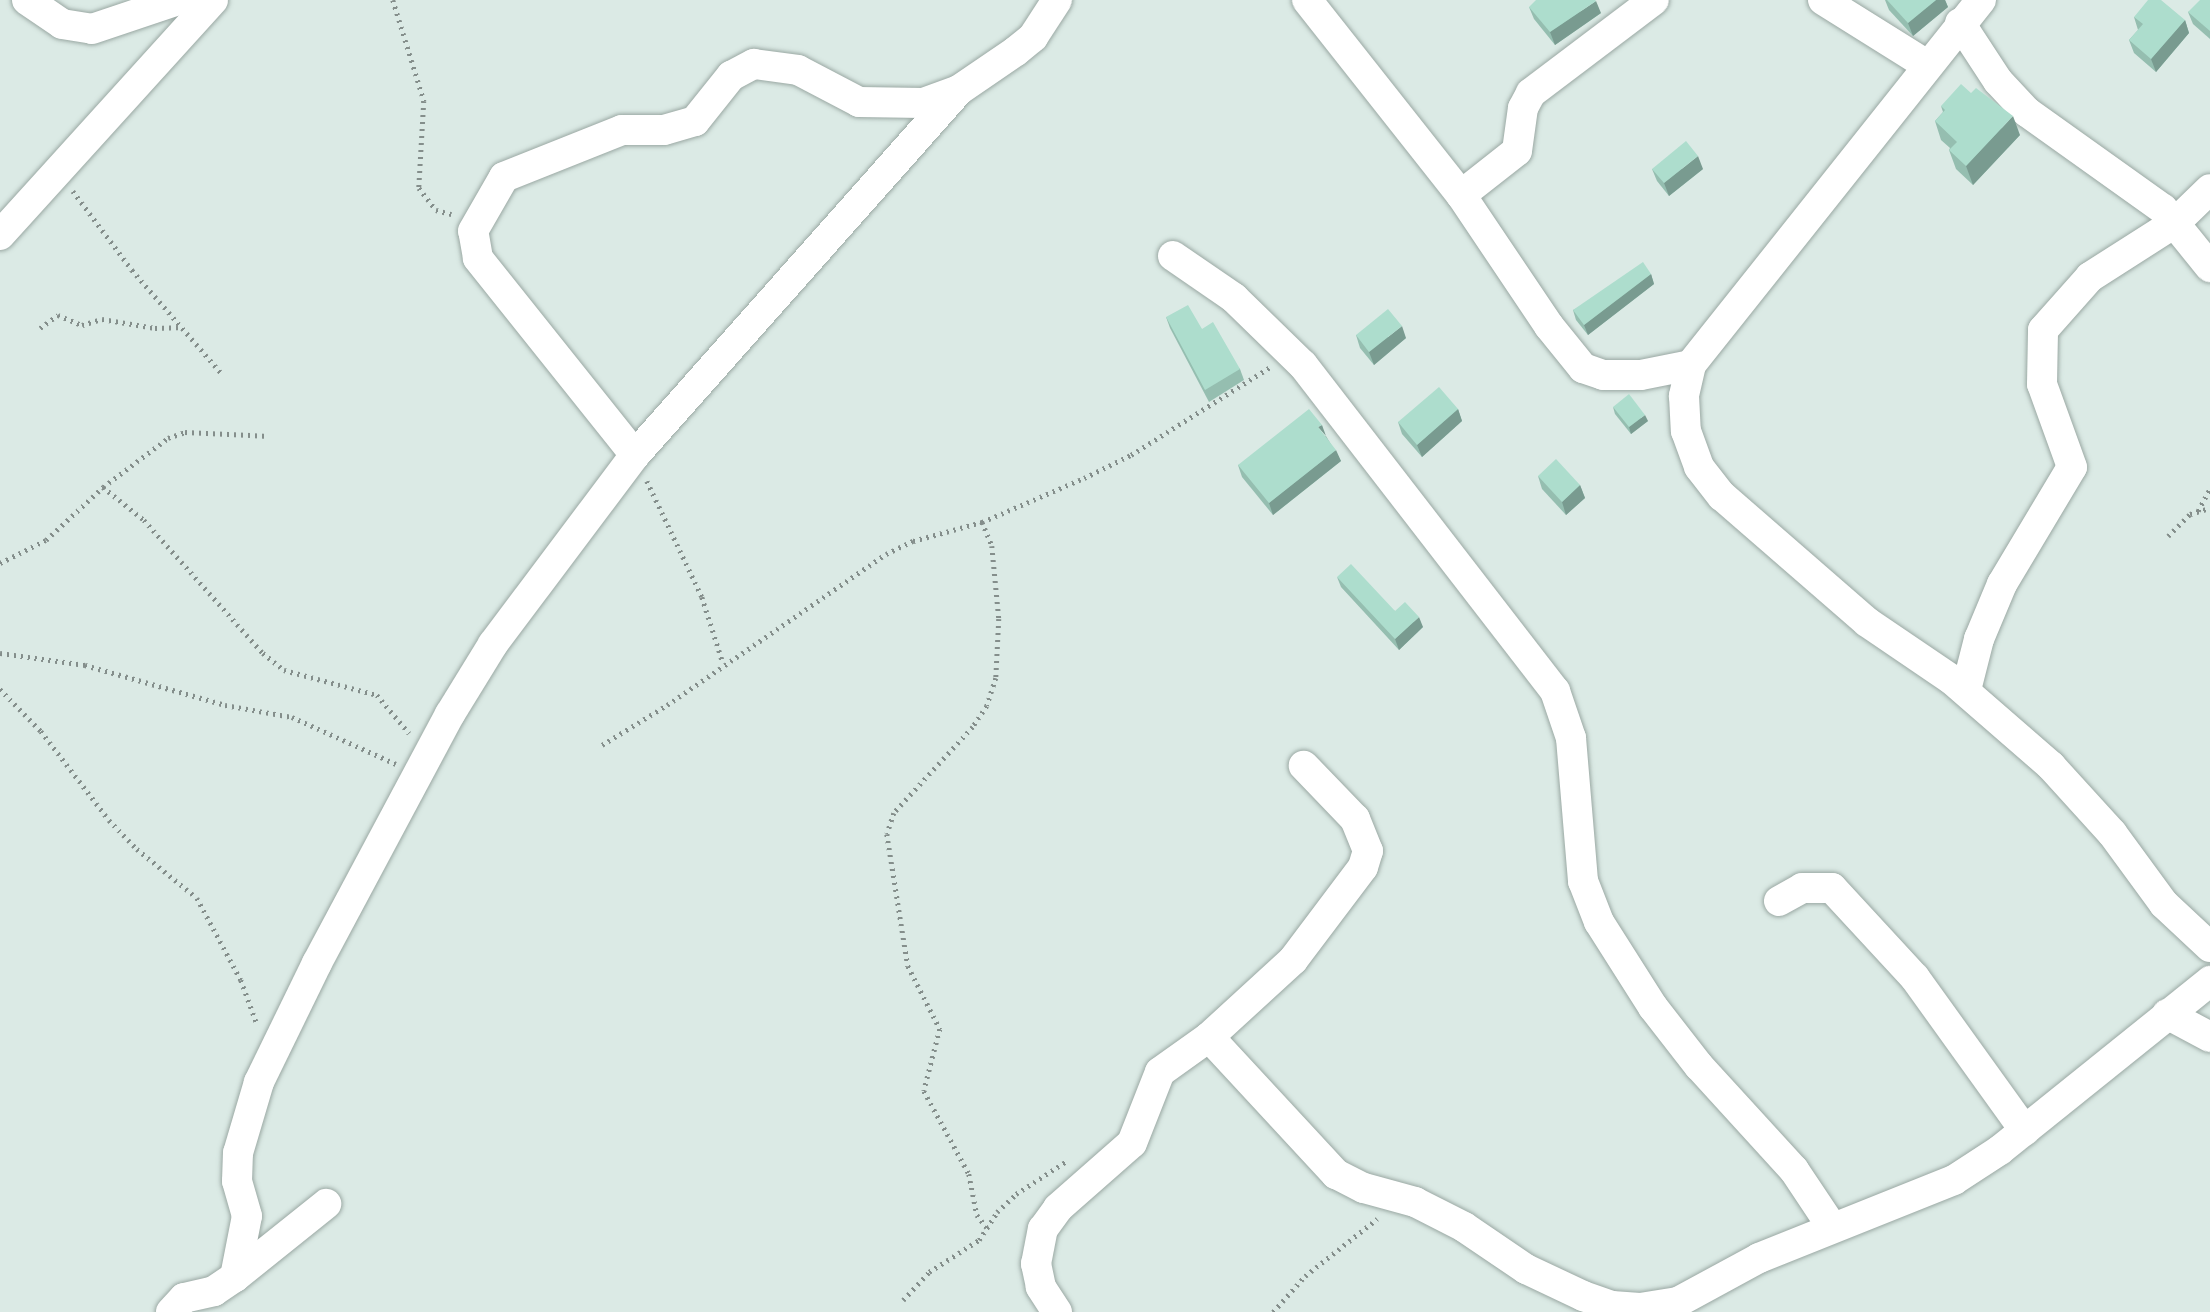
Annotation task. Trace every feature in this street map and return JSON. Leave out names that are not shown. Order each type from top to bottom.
[{"type":"street","points":[[27,0],[62,24],[92,29],[178,0]]},
{"type":"street","points":[[0,235],[212,0]]},
{"type":"street","points":[[235,1277],[247,1216],[237,1181],[238,1153],[272,1057],[317,963],[424,764],[493,644],[635,455],[959,90],[1033,37],[1057,0]]},
{"type":"street","points":[[1307,0],[1461,194],[1549,326],[1583,368],[1603,375],[1641,375],[1691,365]]},
{"type":"street","points":[[1461,194],[1517,151],[1523,107],[1531,93],[1654,0]]},
{"type":"street","points":[[1823,0],[1927,65]]},
{"type":"street","points":[[1981,0],[1960,23],[1691,365],[1684,396],[1686,431],[1699,467],[1722,496],[1867,622],[1966,690],[2051,766],[2112,833],[2164,904],[2210,947]]},
{"type":"street","points":[[1960,23],[1998,81],[2027,112],[2138,188],[2176,222],[2210,267]]},
{"type":"street","points":[[635,455],[478,258],[473,244],[477,222],[508,174],[622,130],[664,130],[695,121],[732,76],[754,64],[798,70],[859,102],[923,103],[959,90]]},
{"type":"street","points":[[1966,690],[1979,639],[2002,584],[2072,467],[2042,384],[2043,330],[2090,277],[2176,222],[2210,189]]},
{"type":"street","points":[[1173,256],[1234,298],[1291,352],[1402,490],[1555,691],[1571,738],[1583,881],[1600,922],[1653,1007],[1699,1066],[1794,1170],[1832,1227]]},
{"type":"street","points":[[1057,1312],[1041,1287],[1036,1264],[1043,1229],[1058,1208],[1132,1143],[1160,1072],[1209,1037],[1293,960],[1363,867],[1368,851],[1355,819],[1304,766]]},
{"type":"street","points":[[1779,901],[1802,888],[1832,888],[1915,978],[2025,1130]]},
{"type":"street","points":[[1209,1037],[1314,1155],[1364,1188],[1395,1196],[1464,1227],[1526,1269],[1583,1296],[1612,1306],[1674,1307],[1759,1258],[1954,1180],[2025,1130],[2210,981]]},
{"type":"street","points":[[2167,1014],[2210,1037]]},
{"type":"street","points":[[171,1312],[184,1298],[214,1291],[235,1277],[326,1204]]},
{"type":"path","points":[[393,0],[424,101],[419,188],[436,210],[477,222]]},
{"type":"path","points":[[56,176],[86,205],[179,327],[223,375]]},
{"type":"path","points":[[40,328],[58,315],[82,325],[102,319],[155,328],[179,327]]},
{"type":"path","points":[[602,745],[667,705],[723,663],[886,554],[913,541],[982,522],[1131,455],[1291,352]]},
{"type":"path","points":[[0,563],[46,540],[103,486],[168,438],[185,432],[269,436]]},
{"type":"path","points":[[635,455],[702,597],[723,663]]},
{"type":"path","points":[[103,486],[197,575],[262,653],[284,670],[377,695],[424,764]]},
{"type":"path","points":[[2168,536],[2198,511],[2210,488]]},
{"type":"path","points":[[2198,511],[2210,508]]},
{"type":"path","points":[[982,522],[992,546],[999,619],[1000,650],[993,687],[973,727],[894,813],[887,834],[908,966],[940,1029],[924,1091],[969,1174],[977,1215],[987,1228]]},
{"type":"path","points":[[0,653],[85,665],[225,705],[292,717],[424,764]]},
{"type":"path","points":[[0,689],[41,731],[109,820],[137,849],[197,898],[241,980],[272,1057]]},
{"type":"path","points":[[903,1300],[929,1272],[979,1240],[1016,1194],[1068,1160]]},
{"type":"path","points":[[1273,1312],[1305,1276],[1380,1217],[1395,1196]]},
{"type":"building","points":[[1536,0],[1596,1],[1550,32],[1529,7]]},
{"type":"building","points":[[1887,0],[1936,0],[1908,23]]},
{"type":"building","points":[[2148,0],[2161,0],[2185,20],[2151,59],[2129,40],[2143,24],[2134,17]]},
{"type":"building","points":[[2200,0],[2210,0],[2210,31],[2188,12]]},
{"type":"building","points":[[1961,84],[1971,93],[1976,88],[2013,116],[1966,166],[1949,150],[1957,142],[1935,121],[1945,110],[1941,106]]},
{"type":"building","points":[[1686,141],[1698,156],[1664,183],[1652,169]]},
{"type":"building","points":[[1643,262],[1651,274],[1584,325],[1573,310]]},
{"type":"building","points":[[1188,305],[1202,329],[1213,322],[1240,369],[1205,390],[1166,317]]},
{"type":"building","points":[[1388,309],[1402,326],[1369,352],[1356,335]]},
{"type":"building","points":[[1439,387],[1458,409],[1417,445],[1398,422]]},
{"type":"building","points":[[1629,394],[1645,415],[1629,427],[1613,407]]},
{"type":"building","points":[[1309,409],[1322,425],[1318,427],[1336,450],[1269,503],[1238,465]]},
{"type":"building","points":[[1556,459],[1580,485],[1562,502],[1538,476]]},
{"type":"building","points":[[1351,564],[1395,611],[1405,602],[1419,617],[1395,639],[1337,577]]}]
